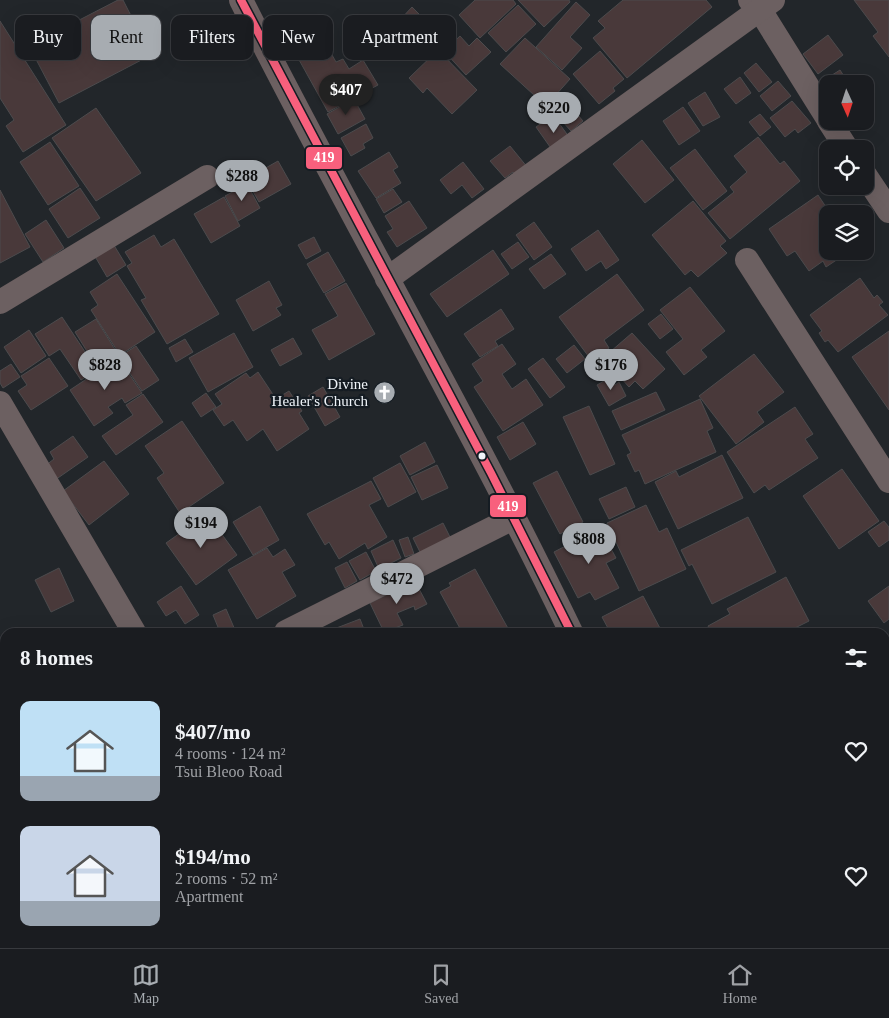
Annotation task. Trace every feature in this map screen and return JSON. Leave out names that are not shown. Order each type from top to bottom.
[{"type":"street","points":[[241,0],[298,112],[515,516],[569,628]]},
{"type":"street","points":[[387,278],[761,3],[819,104]]},
{"type":"street","points":[[0,302],[207,177]]},
{"type":"street","points":[[874,188],[889,210]]},
{"type":"street","points":[[747,260],[888,476]]},
{"type":"street","points":[[0,404],[132,628]]},
{"type":"street","points":[[294,628],[515,516]]},
{"type":"building","points":[[118,0],[123,0],[131,15],[91,15],[91,60],[141,60],[59,103],[36,60],[81,60],[81,19]]},
{"type":"building","points":[[475,0],[513,0],[516,4],[480,38],[459,15]]},
{"type":"building","points":[[518,0],[569,0],[570,2],[544,27]]},
{"type":"building","points":[[623,0],[706,0],[712,7],[627,78],[593,38],[605,28],[598,21]]},
{"type":"building","points":[[854,0],[889,0],[889,57],[873,36],[878,32]]},
{"type":"building","points":[[576,2],[590,15],[570,37],[582,48],[562,70],[536,47]]},
{"type":"building","points":[[518,5],[536,24],[506,52],[488,33]]},
{"type":"building","points":[[412,7],[420,15],[405,15]]},
{"type":"building","points":[[0,21],[15,45],[15,60],[25,60],[66,125],[23,152],[6,126],[14,120],[0,98]]},
{"type":"building","points":[[828,35],[843,55],[818,74],[803,54]]},
{"type":"building","points":[[460,36],[469,46],[477,38],[491,52],[466,75],[452,60],[456,60],[456,40]]},
{"type":"building","points":[[525,38],[570,79],[546,106],[500,64]]},
{"type":"building","points":[[600,51],[624,79],[613,88],[615,91],[599,104],[573,74]]},
{"type":"building","points":[[333,57],[336,62],[343,59],[349,69],[363,60],[378,85],[328,112],[299,60],[333,60]]},
{"type":"building","points":[[428,60],[448,60],[477,90],[452,114],[427,88],[423,93],[409,78]]},
{"type":"building","points":[[756,63],[772,82],[759,92],[744,73]]},
{"type":"building","points":[[840,70],[843,75],[832,75]]},
{"type":"building","points":[[740,77],[751,93],[736,104],[724,89]]},
{"type":"building","points":[[778,81],[791,96],[772,111],[760,96]]},
{"type":"building","points":[[705,92],[720,117],[703,126],[688,103]]},
{"type":"building","points":[[354,99],[365,119],[338,134],[327,114]]},
{"type":"building","points":[[566,101],[583,121],[571,131],[553,111]]},
{"type":"building","points":[[792,101],[811,123],[798,133],[795,129],[785,137],[770,118]]},
{"type":"building","points":[[683,107],[700,131],[679,145],[663,121]]},
{"type":"building","points":[[96,108],[141,173],[96,201],[52,138]]},
{"type":"building","points":[[760,114],[771,127],[760,136],[749,122]]},
{"type":"building","points":[[553,115],[572,141],[555,154],[536,127]]},
{"type":"building","points":[[366,124],[373,138],[363,144],[365,148],[351,156],[341,138]]},
{"type":"building","points":[[758,137],[780,164],[784,161],[800,181],[730,239],[708,213],[734,192],[730,187],[747,172],[734,156]]},
{"type":"building","points":[[642,140],[674,180],[645,203],[613,164]]},
{"type":"building","points":[[50,142],[79,186],[48,205],[20,162]]},
{"type":"building","points":[[510,146],[528,168],[516,177],[513,172],[505,178],[490,161]]},
{"type":"building","points":[[695,149],[727,191],[703,210],[670,168]]},
{"type":"building","points":[[389,152],[398,167],[393,170],[401,183],[376,198],[358,171]]},
{"type":"building","points":[[278,161],[291,184],[259,202],[246,179]]},
{"type":"building","points":[[463,162],[484,189],[472,198],[462,185],[451,194],[440,180]]},
{"type":"building","points":[[247,184],[260,208],[238,221],[225,196]]},
{"type":"building","points":[[80,188],[100,218],[68,238],[49,209]]},
{"type":"building","points":[[393,189],[402,202],[384,213],[376,199]]},
{"type":"building","points":[[0,190],[30,247],[0,263]]},
{"type":"building","points":[[818,195],[825,205],[819,205],[819,260],[836,260],[826,267],[823,261],[809,271],[795,251],[787,256],[769,229]]},
{"type":"building","points":[[224,197],[240,226],[211,243],[194,214]]},
{"type":"building","points":[[409,201],[427,228],[397,247],[387,232],[393,229],[385,216]]},
{"type":"building","points":[[693,201],[726,241],[720,246],[727,253],[698,277],[691,270],[685,275],[652,235]]},
{"type":"building","points":[[46,220],[64,248],[43,262],[25,234]]},
{"type":"building","points":[[534,222],[552,247],[534,260],[516,235]]},
{"type":"building","points":[[598,230],[619,260],[606,269],[601,261],[586,271],[571,249]]},
{"type":"building","points":[[154,235],[161,247],[174,239],[219,314],[167,344],[141,300],[146,298],[127,266],[132,263],[125,252]]},
{"type":"building","points":[[314,237],[321,251],[306,259],[298,245]]},
{"type":"building","points":[[112,242],[126,265],[107,277],[93,253]]},
{"type":"building","points":[[518,242],[529,257],[512,269],[501,254]]},
{"type":"building","points":[[493,250],[509,274],[447,317],[430,294]]},
{"type":"building","points":[[328,252],[345,281],[324,293],[307,264]]},
{"type":"building","points":[[551,254],[566,274],[544,289],[529,269]]},
{"type":"building","points":[[117,274],[155,332],[120,355],[91,310],[98,305],[90,292]]},
{"type":"building","points":[[617,274],[644,310],[604,340],[609,348],[592,361],[559,317]]},
{"type":"building","points":[[860,278],[874,298],[877,295],[883,302],[879,305],[888,315],[838,352],[828,340],[825,342],[819,333],[822,331],[810,315]]},
{"type":"building","points":[[269,281],[282,305],[276,308],[281,315],[253,331],[236,300]]},
{"type":"building","points":[[346,283],[375,334],[329,360],[312,330],[338,316],[325,294]]},
{"type":"building","points":[[690,287],[725,331],[701,350],[707,357],[684,375],[666,352],[683,339],[660,310]]},
{"type":"building","points":[[501,309],[514,329],[495,341],[498,346],[480,357],[464,334]]},
{"type":"building","points":[[661,314],[673,329],[660,339],[648,324]]},
{"type":"building","points":[[62,317],[97,370],[81,380],[60,349],[49,356],[35,334]]},
{"type":"building","points":[[96,319],[119,356],[98,369],[75,332]]},
{"type":"building","points":[[29,330],[46,356],[21,373],[4,347]]},
{"type":"building","points":[[889,331],[889,410],[852,357]]},
{"type":"building","points":[[234,333],[253,367],[208,392],[189,358]]},
{"type":"building","points":[[632,333],[665,369],[643,389],[635,381],[629,387],[603,358]]},
{"type":"building","points":[[293,338],[302,354],[280,366],[271,350]]},
{"type":"building","points":[[185,339],[193,352],[176,362],[169,348]]},
{"type":"building","points":[[502,344],[516,364],[502,374],[512,389],[526,379],[543,405],[503,431],[474,387],[483,381],[472,364]]},
{"type":"building","points":[[574,345],[585,359],[567,373],[556,359]]},
{"type":"building","points":[[136,346],[159,380],[142,391],[119,357]]},
{"type":"building","points":[[754,354],[784,392],[757,412],[764,422],[736,444],[699,396]]},
{"type":"building","points":[[49,358],[68,386],[31,410],[18,391],[27,385],[21,376]]},
{"type":"building","points":[[118,358],[142,393],[125,403],[122,398],[108,407],[113,413],[94,426],[70,390]]},
{"type":"building","points":[[543,358],[565,387],[550,398],[528,369]]},
{"type":"building","points":[[11,364],[20,377],[3,388],[0,383],[0,371]]},
{"type":"building","points":[[258,372],[276,399],[289,391],[302,411],[299,413],[309,429],[277,451],[263,429],[247,441],[233,420],[224,426],[213,410],[222,404],[215,394],[246,373],[250,378]]},
{"type":"building","points":[[611,377],[615,385],[619,382],[626,396],[609,406],[597,385]]},
{"type":"building","points":[[323,387],[340,417],[325,426],[308,396]]},
{"type":"building","points":[[656,392],[665,410],[621,430],[612,411]]},
{"type":"building","points":[[206,393],[216,407],[201,417],[192,403]]},
{"type":"building","points":[[143,394],[163,422],[116,455],[102,436],[133,415],[126,405]]},
{"type":"building","points":[[700,399],[713,428],[707,431],[716,452],[645,484],[639,470],[635,472],[627,455],[631,453],[622,435]]},
{"type":"building","points":[[589,406],[615,464],[590,475],[563,417]]},
{"type":"building","points":[[795,407],[813,434],[805,439],[818,458],[769,490],[765,485],[754,493],[727,452]]},
{"type":"building","points":[[182,421],[224,483],[180,513],[157,478],[164,473],[145,446]]},
{"type":"building","points":[[523,422],[536,444],[510,460],[497,437]]},
{"type":"building","points":[[73,436],[88,457],[55,480],[45,466],[54,459],[50,452]]},
{"type":"building","points":[[425,442],[435,462],[410,475],[400,456]]},
{"type":"building","points":[[722,455],[743,498],[678,529],[655,482],[676,471],[679,477]]},
{"type":"building","points":[[104,461],[129,494],[89,525],[63,491]]},
{"type":"building","points":[[400,463],[416,492],[388,507],[373,478]]},
{"type":"building","points":[[437,465],[448,488],[422,500],[411,477]]},
{"type":"building","points":[[842,469],[879,521],[839,549],[803,496]]},
{"type":"building","points":[[557,471],[583,522],[560,534],[533,483]]},
{"type":"building","points":[[371,481],[381,499],[369,505],[387,537],[368,549],[365,543],[339,559],[329,542],[325,545],[307,514]]},
{"type":"building","points":[[626,487],[635,507],[609,519],[599,499]]},
{"type":"building","points":[[646,505],[659,532],[667,528],[686,569],[639,591],[607,523]]},
{"type":"building","points":[[260,506],[279,540],[253,555],[233,522]]},
{"type":"building","points":[[207,514],[237,555],[196,585],[166,543]]},
{"type":"building","points":[[748,517],[776,572],[712,604],[692,564],[689,566],[681,550]]},
{"type":"building","points":[[884,521],[889,527],[889,540],[879,547],[868,532]]},
{"type":"building","points":[[443,523],[452,541],[422,556],[413,538]]},
{"type":"building","points":[[600,528],[616,558],[606,563],[619,588],[595,600],[590,592],[578,598],[554,552]]},
{"type":"building","points":[[408,537],[414,554],[405,557],[399,540]]},
{"type":"building","points":[[393,540],[401,558],[379,569],[371,551]]},
{"type":"building","points":[[267,548],[273,557],[285,549],[295,565],[282,572],[296,596],[257,619],[228,570]]},
{"type":"building","points":[[366,552],[376,571],[360,580],[349,561]]},
{"type":"building","points":[[347,562],[357,581],[345,588],[335,568]]},
{"type":"building","points":[[59,568],[74,601],[51,612],[35,580]]},
{"type":"building","points":[[475,569],[508,628],[460,628],[440,592],[451,586],[449,583]]},
{"type":"building","points":[[786,577],[809,621],[795,628],[709,628],[708,626],[730,614],[727,609]]},
{"type":"building","points":[[415,581],[427,604],[415,610],[414,606],[397,613],[403,625],[395,628],[382,628],[370,603]]},
{"type":"building","points":[[181,586],[199,615],[185,624],[176,610],[166,616],[157,602]]},
{"type":"building","points":[[889,586],[889,619],[884,623],[868,601]]},
{"type":"building","points":[[643,596],[660,628],[608,628],[602,617]]},
{"type":"building","points":[[226,609],[234,628],[218,628],[213,615]]},
{"type":"building","points":[[360,619],[363,628],[336,628]]},
{"type":"transit line","name":"419","points":[[241,0],[491,473],[569,628]]},
{"type":"place","name":"Divine Healer's Church","points":[[384,393]]}]
